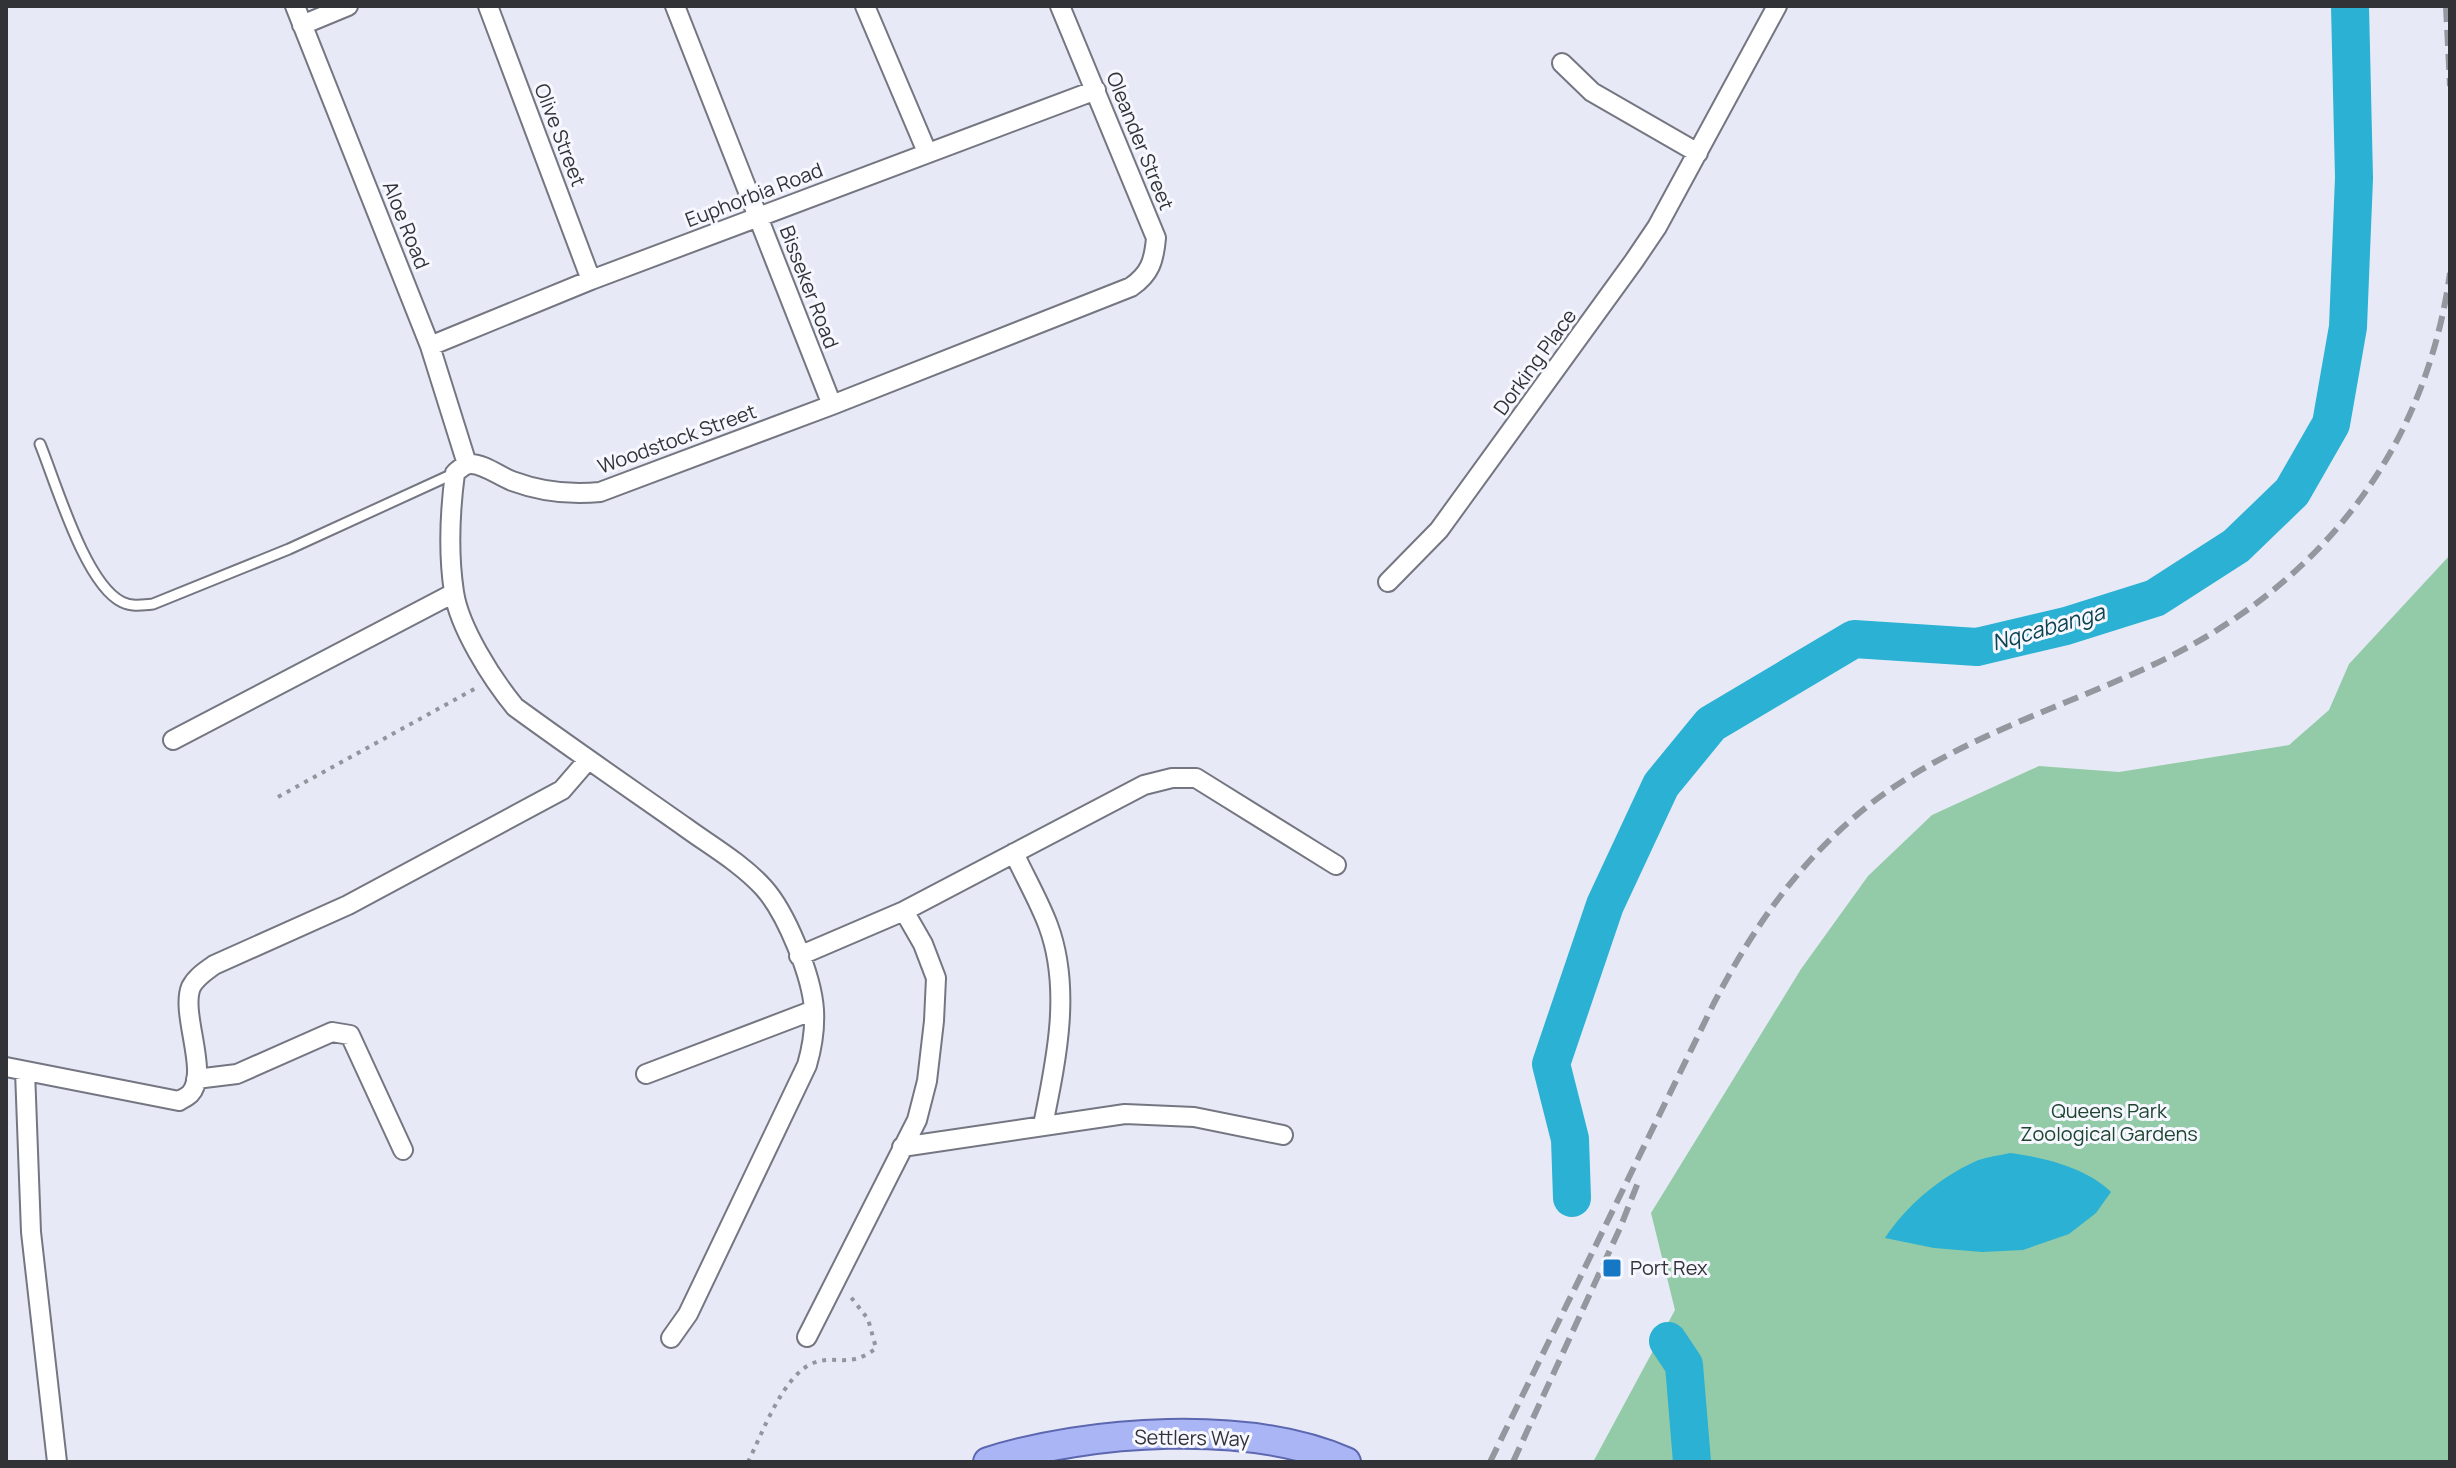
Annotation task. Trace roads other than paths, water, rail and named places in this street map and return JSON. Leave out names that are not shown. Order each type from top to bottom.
[{"type":"main road","name":"Settlers Way","points":[[988,1462],[1109,1438],[1163,1433],[1292,1443],[1343,1461]]},
{"type":"street","name":"Aloe Road","points":[[295,6],[430,346],[461,469]]},
{"type":"street","points":[[302,25],[348,6]]},
{"type":"street","name":"Olive Street","points":[[488,6],[591,280]]},
{"type":"street","name":"Bisseker Road","points":[[675,6],[832,405]]},
{"type":"street","points":[[865,6],[927,152]]},
{"type":"street","name":"Oleander Street","points":[[1060,6],[1156,238],[1155,254],[1146,277],[1131,287]]},
{"type":"street","name":"Dorking Place","points":[[1388,582],[1439,530],[1486,469],[1634,261],[1698,153],[1777,6]]},
{"type":"street","points":[[1562,63],[1592,92],[1698,153]]},
{"type":"street","name":"Euphorbia Road","points":[[430,346],[591,280],[1096,90]]},
{"type":"street","name":"Woodstock Street","points":[[461,469],[474,464],[510,481],[546,490],[583,494],[600,492],[1131,287]]},
{"type":"street","points":[[461,469],[451,511],[454,593],[479,654],[494,678],[515,707],[587,761],[725,855],[762,885],[774,900],[799,956],[814,1010],[807,1065],[688,1314],[671,1338]]},
{"type":"street","points":[[173,740],[454,593]]},
{"type":"street","points":[[6,1067],[179,1101],[191,1094],[196,1079],[189,1000],[191,987],[200,976],[214,965],[348,905],[562,790],[587,761]]},
{"type":"street","points":[[799,956],[904,911],[1144,785],[1172,778],[1196,778],[1336,865]]},
{"type":"street","points":[[1014,853],[1048,926],[1059,965],[1060,1010],[1054,1070],[1043,1125]]},
{"type":"street","points":[[807,1337],[917,1120],[927,1081],[936,978],[923,944],[904,911]]},
{"type":"street","points":[[646,1074],[814,1010]]},
{"type":"street","points":[[196,1079],[237,1074],[332,1032],[350,1035],[403,1150]]},
{"type":"street","points":[[25,1071],[31,1232],[57,1462]]},
{"type":"street","points":[[902,1147],[1125,1114],[1194,1117],[1283,1135]]},
{"type":"lane","points":[[40,444],[91,571],[112,595],[134,606],[153,604],[289,549],[461,469]]},
{"type":"water","points":[[2010,1153],[2036,1157],[2077,1170],[2111,1192],[2096,1213],[2069,1234],[2023,1250],[1982,1252],[1934,1248],[1885,1238],[1913,1204],[1948,1176],[1978,1160]]},
{"type":"waterway","name":"Nqcabanga","points":[[1572,1198],[1570,1139],[1551,1064],[1605,905],[1661,785],[1711,724],[1854,639],[1977,647],[2066,626],[2155,598],[2236,546],[2292,492],[2331,424],[2348,327],[2354,178],[2350,6]]},
{"type":"waterway","name":"Nqcabanga","points":[[1668,1341],[1684,1365],[1692,1462]]},
{"type":"railway","points":[[2446,6],[2450,86]]},
{"type":"railway","points":[[1490,1462],[1714,1003],[1748,943],[1788,886],[1834,835],[1860,812],[1918,772],[2013,724],[2144,669],[2204,638],[2259,601],[2308,559],[2350,512],[2386,460],[2415,403],[2436,340],[2450,273]]},
{"type":"railway","points":[[1513,1462],[1639,1180]]},
{"type":"place","name":"Port Rex","points":[[1612,1268]]},
{"type":"park label","name":"Queens Park Zoological Gardens","points":[[2109,1122]]}]
